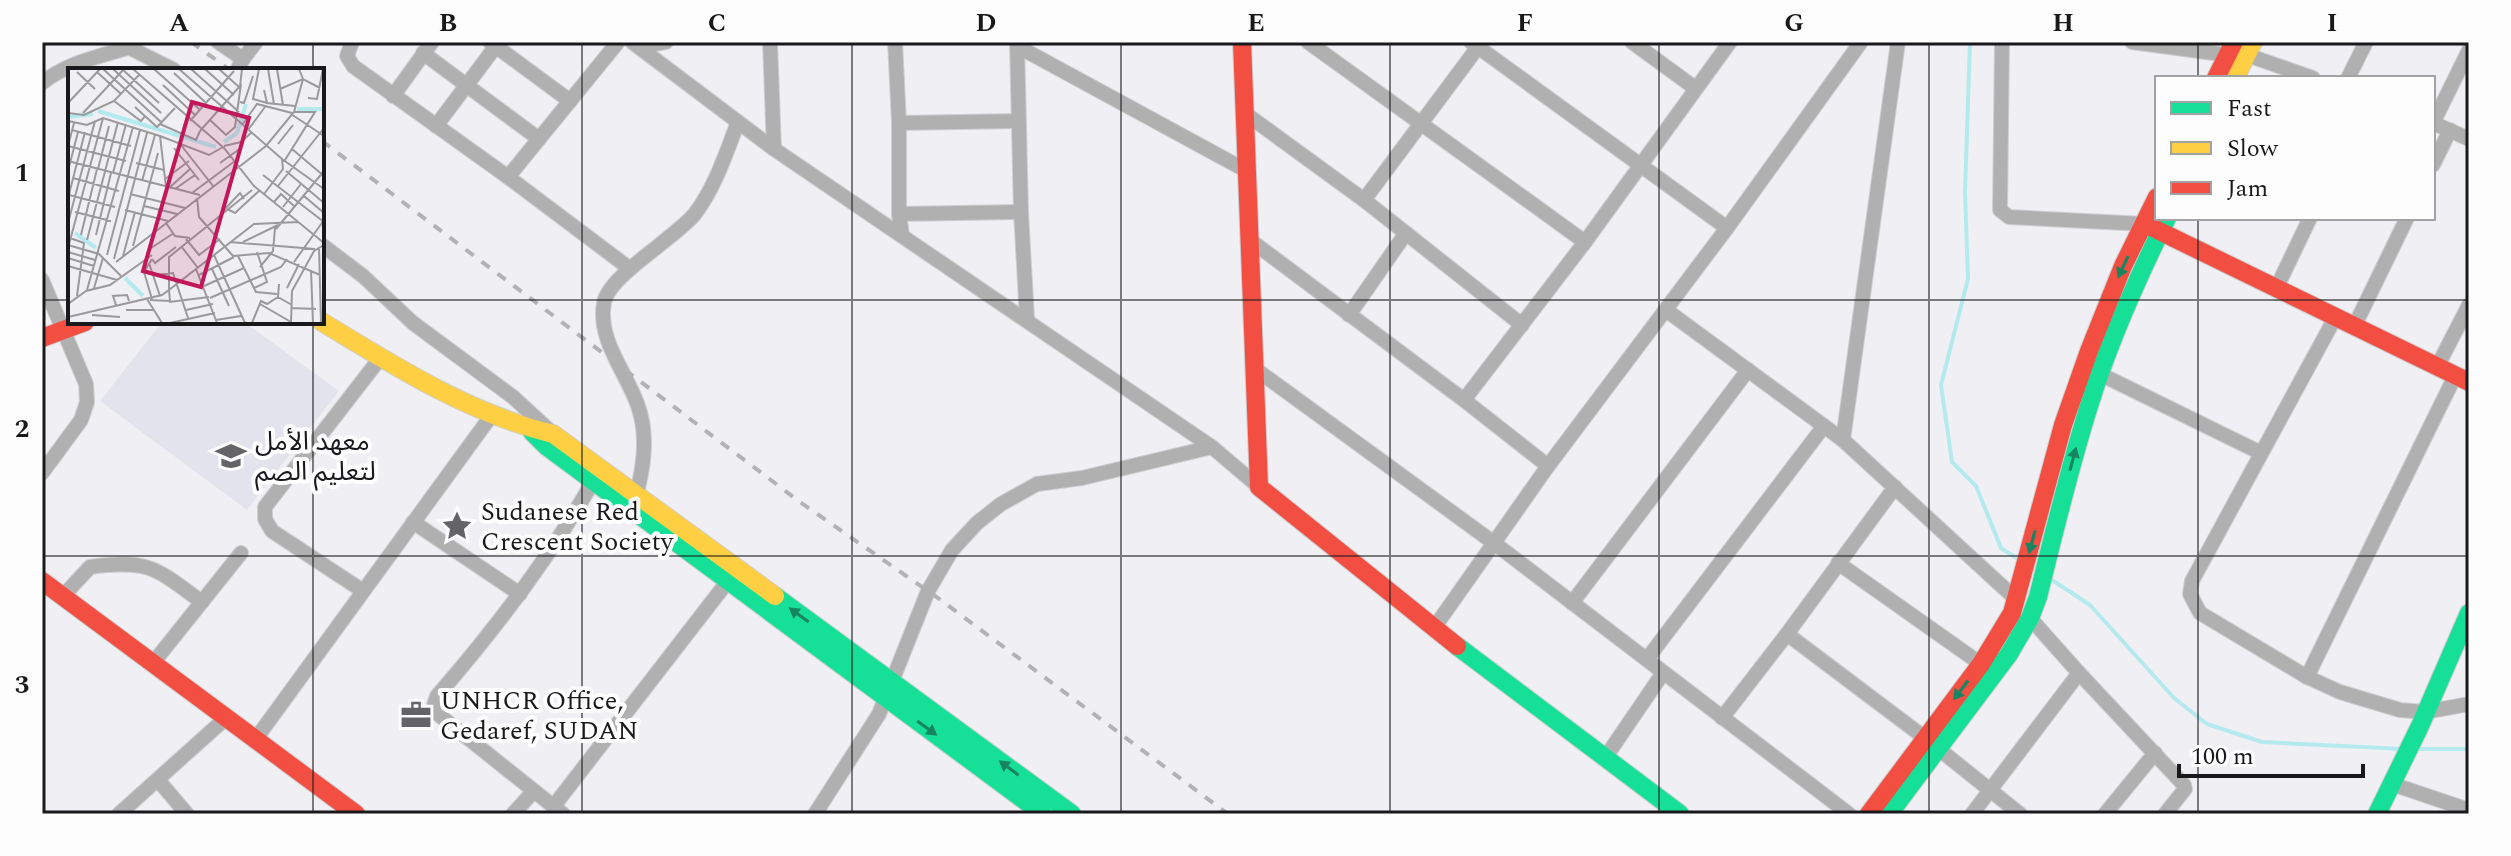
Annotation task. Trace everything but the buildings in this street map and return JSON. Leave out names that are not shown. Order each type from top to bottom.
[{"type":"main road","points":[[1242,42],[1259,487],[1434,628],[1680,814]]},
{"type":"main road","points":[[2218,76],[2241,48]]},
{"type":"main road","points":[[2235,76],[2241,48]]},
{"type":"main road","points":[[2157,225],[2276,289],[2462,379]]},
{"type":"main road","points":[[1869,814],[2009,654],[2030,618],[2080,433],[2157,225]]},
{"type":"main road","points":[[1889,814],[2005,626],[2017,600],[2063,425],[2089,351],[2109,298],[2157,225]]},
{"type":"main road","points":[[324,323],[491,416],[529,430],[553,434],[728,581],[1072,814]]},
{"type":"main road","points":[[42,338],[79,324]]},
{"type":"main road","points":[[529,430],[546,446],[598,474]]},
{"type":"main road","points":[[635,502],[735,568],[1043,814]]},
{"type":"main road","points":[[42,581],[356,814]]},
{"type":"main road","points":[[2377,814],[2469,613]]},
{"type":"street","points":[[218,42],[240,64],[256,42]]},
{"type":"street","points":[[352,42],[347,56],[349,62],[629,268]]},
{"type":"street","points":[[508,177],[618,42]]},
{"type":"street","points":[[635,45],[666,42]]},
{"type":"street","points":[[770,42],[774,149]]},
{"type":"street","points":[[895,42],[902,235]]},
{"type":"street","points":[[1308,42],[1585,242]]},
{"type":"street","points":[[1632,42],[1695,88]]},
{"type":"street","points":[[1464,400],[1585,242],[1730,42]]},
{"type":"street","points":[[1434,628],[1548,466],[1727,228],[1861,42]]},
{"type":"street","points":[[1885,42],[1895,63]]},
{"type":"street","points":[[1843,440],[1898,42]]},
{"type":"street","points":[[2002,42],[2000,210],[2009,217],[2157,225]]},
{"type":"street","points":[[2132,42],[2241,48],[2308,76]]},
{"type":"street","points":[[2349,76],[2366,42]]},
{"type":"street","points":[[436,126],[468,86],[493,44],[570,101]]},
{"type":"street","points":[[1027,319],[1017,44],[1247,171]]},
{"type":"street","points":[[42,83],[76,63],[123,45],[170,68]]},
{"type":"street","points":[[635,45],[774,149],[1212,447],[1259,487]]},
{"type":"street","points":[[1364,200],[1474,45],[1727,228]]},
{"type":"street","points":[[393,96],[428,48],[468,86],[539,139]]},
{"type":"street","points":[[2435,119],[2469,50]]},
{"type":"street","points":[[1246,114],[1364,200],[1522,325]]},
{"type":"street","points":[[899,123],[1018,121]]},
{"type":"street","points":[[635,502],[644,455],[644,431],[638,405],[618,364],[603,320],[604,300],[629,268],[693,215],[718,174],[738,122]]},
{"type":"street","points":[[2435,124],[2469,139]]},
{"type":"street","points":[[2435,161],[2450,130]]},
{"type":"street","points":[[899,214],[1021,212]]},
{"type":"street","points":[[2276,289],[2309,220]]},
{"type":"street","points":[[2354,327],[2406,220]]},
{"type":"street","points":[[1349,315],[1406,233]]},
{"type":"street","points":[[1250,240],[1548,466]]},
{"type":"street","points":[[324,247],[363,276],[413,323],[513,397],[553,434]]},
{"type":"street","points":[[42,280],[86,384],[87,402],[81,420],[42,473]]},
{"type":"street","points":[[2437,367],[2469,305]]},
{"type":"street","points":[[1666,310],[1843,440],[2017,600]]},
{"type":"street","points":[[2335,318],[2192,581],[2190,594],[2200,613],[2307,677],[2340,692],[2423,719],[2469,704]]},
{"type":"street","points":[[363,591],[272,531],[265,519],[265,507],[381,357]]},
{"type":"street","points":[[1254,368],[1494,543],[1849,814]]},
{"type":"street","points":[[1572,603],[1748,370]]},
{"type":"street","points":[[2100,374],[2261,453]]},
{"type":"street","points":[[2307,677],[2462,379]]},
{"type":"street","points":[[255,740],[491,416]]},
{"type":"street","points":[[1647,659],[1824,426]]},
{"type":"street","points":[[815,814],[864,739],[890,690],[928,591],[952,550],[977,523],[1001,504],[1037,484],[1105,473],[1212,447]]},
{"type":"street","points":[[598,474],[520,594],[437,696],[434,705],[439,715],[558,811],[728,581]]},
{"type":"street","points":[[1722,718],[1895,487]]},
{"type":"street","points":[[413,522],[520,594]]},
{"type":"street","points":[[153,663],[241,553]]},
{"type":"street","points":[[63,596],[90,567],[132,563],[158,570],[202,602]]},
{"type":"street","points":[[1838,563],[1981,664]]},
{"type":"street","points":[[2030,618],[2185,786],[2165,814]]},
{"type":"street","points":[[1787,634],[2020,814]]},
{"type":"street","points":[[1605,758],[1663,673]]},
{"type":"street","points":[[1972,814],[2079,673]]},
{"type":"street","points":[[119,814],[227,717]]},
{"type":"street","points":[[2105,814],[2155,753]]},
{"type":"street","points":[[2395,779],[2469,810]]},
{"type":"street","points":[[158,780],[187,814]]},
{"type":"street","points":[[513,814],[533,792]]},
{"type":"shaded area","name":"معهد الأمل لتعليم الصم","points":[[160,324],[247,324],[339,391],[247,510],[100,401]]},
{"type":"waterway","points":[[1970,42],[1965,192],[1968,279],[1941,385],[1952,462],[1976,486],[2001,548],[2021,561]]},
{"type":"waterway","points":[[2049,578],[2090,605],[2174,698],[2207,724],[2262,742],[2403,749]]},
{"type":"waterway","points":[[2415,749],[2469,749]]},
{"type":"railway","points":[[191,42],[227,68]]},
{"type":"railway","points":[[324,143],[800,502],[938,598],[1228,814]]},
{"type":"traffic: fast","points":[[1889,814],[2009,654],[2030,618],[2068,477],[2105,358],[2166,220]]},
{"type":"traffic: fast","points":[[532,432],[546,446],[1043,814]]},
{"type":"traffic: fast","points":[[775,596],[1072,814]]},
{"type":"traffic: fast","points":[[2377,814],[2420,726],[2469,613]]},
{"type":"traffic: fast","points":[[1457,646],[1680,814]]},
{"type":"traffic: slow","points":[[2236,76],[2253,42]]},
{"type":"traffic: slow","points":[[324,323],[433,387],[491,414],[553,434],[775,596]]},
{"type":"traffic: jam","points":[[1242,42],[1259,487],[1457,646]]},
{"type":"traffic: jam","points":[[2217,76],[2234,42]]},
{"type":"traffic: jam","points":[[1869,814],[1981,664],[2012,613],[2063,425],[2123,266],[2155,201]]},
{"type":"traffic: jam","points":[[2149,226],[2469,382]]},
{"type":"traffic: jam","points":[[42,338],[80,324]]},
{"type":"traffic: jam","points":[[42,581],[356,814]]},
{"type":"place","name":"معهد الأمل لتعليم الصم","points":[[231,456]]},
{"type":"place","name":"Sudanese Red Crescent Society","points":[[457,526]]},
{"type":"place","name":"UNHCR Office, Gedaref, SUDAN","points":[[416,715]]}]
